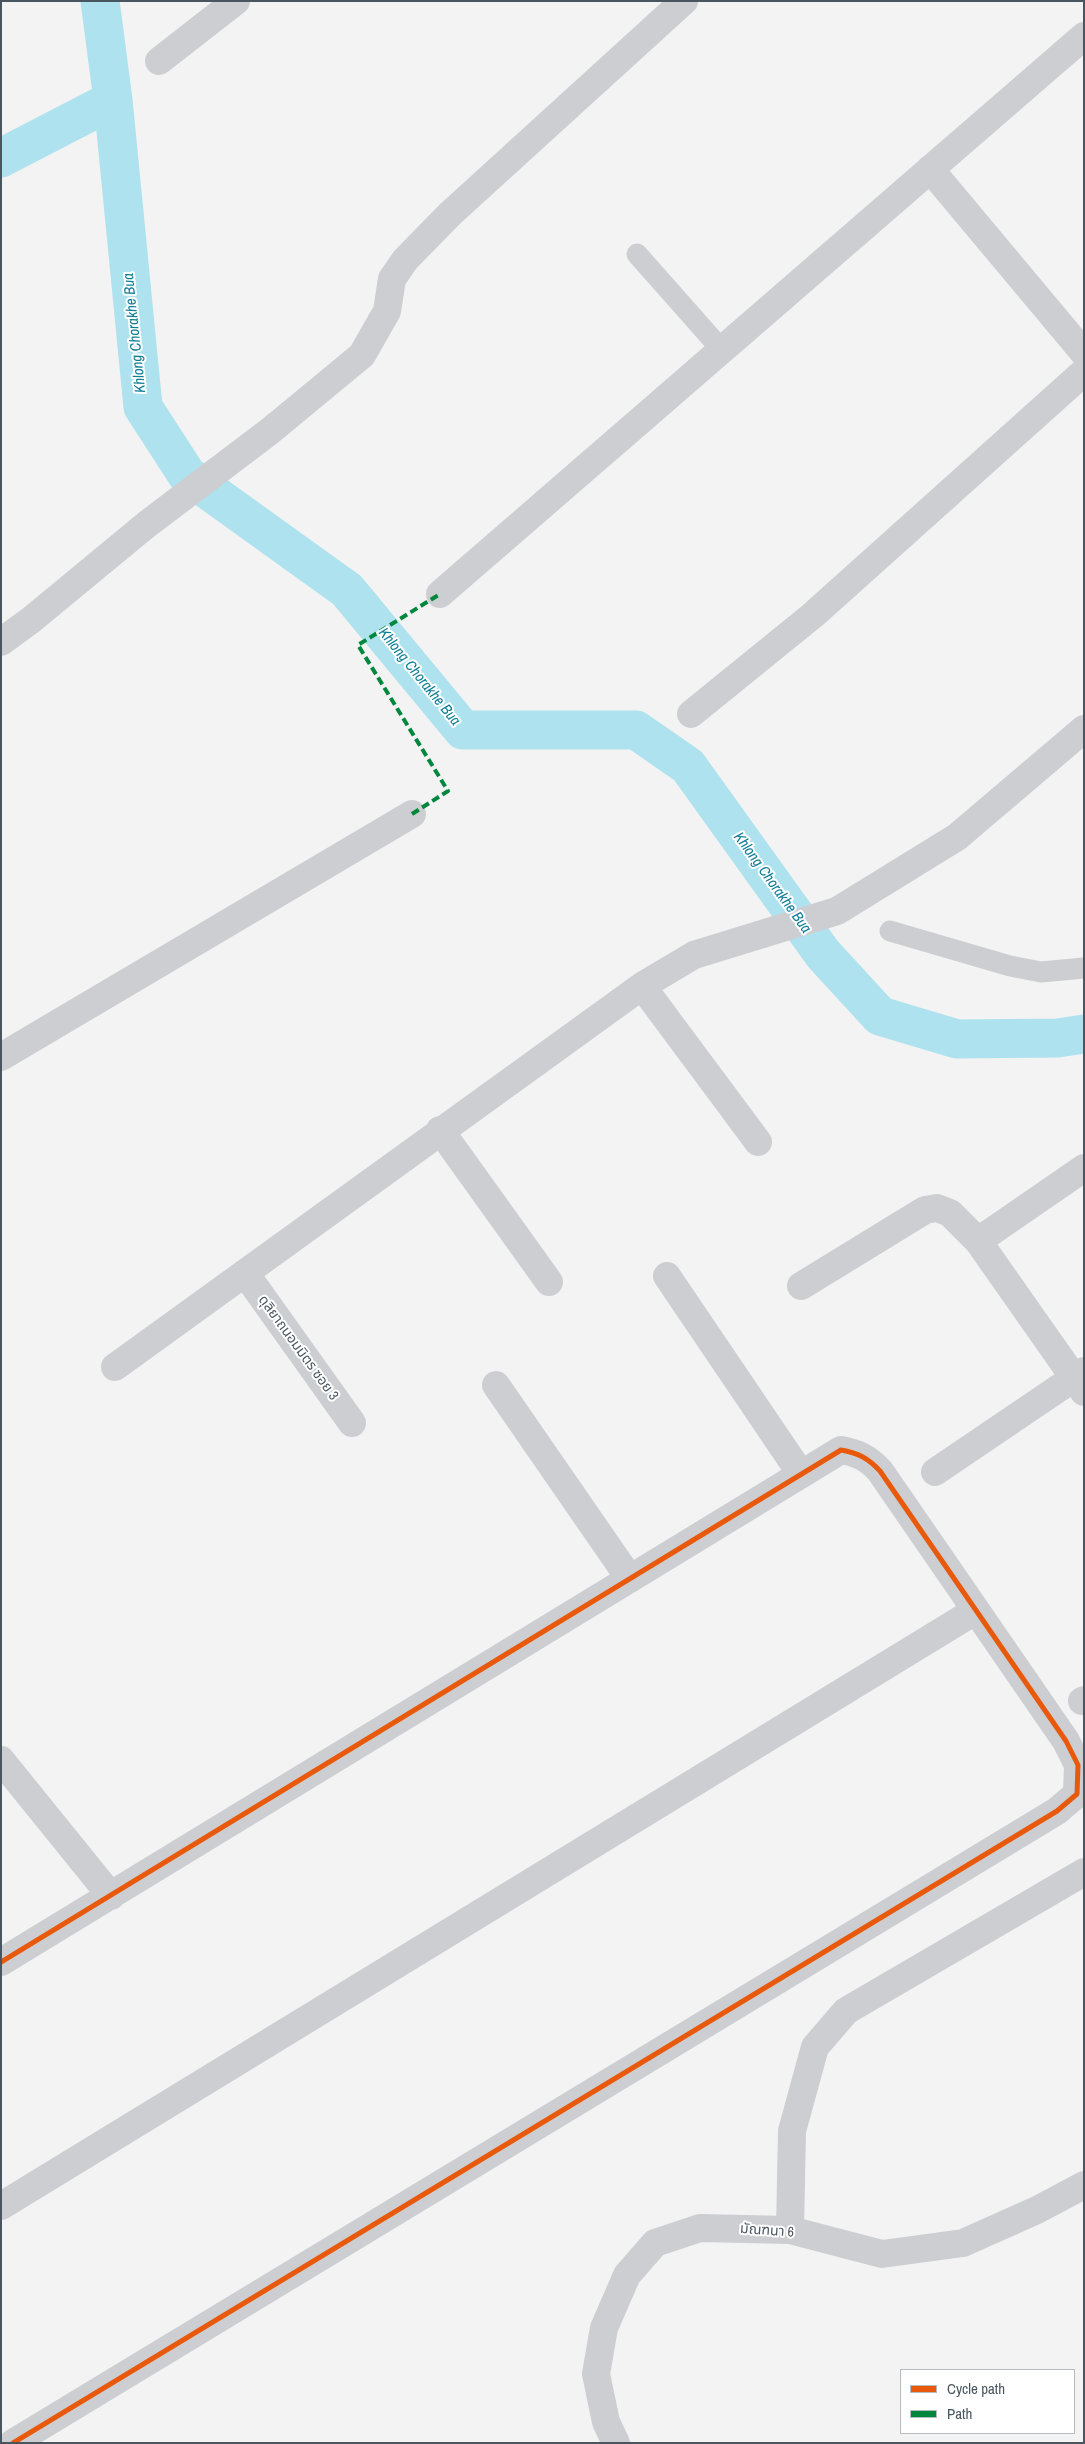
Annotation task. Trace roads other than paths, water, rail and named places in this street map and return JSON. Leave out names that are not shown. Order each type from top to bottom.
[{"type":"street","points":[[159,61],[236,1]]},
{"type":"street","points":[[1,642],[146,525],[270,431],[362,355],[387,310],[392,279],[405,260],[450,214],[684,1]]},
{"type":"street","points":[[440,594],[1084,36]]},
{"type":"street","points":[[930,169],[1084,353]]},
{"type":"street","points":[[691,714],[813,615],[1084,372]]},
{"type":"street","points":[[115,1367],[440,1130],[642,986],[694,955],[837,911],[957,838],[1084,730]]},
{"type":"street","points":[[1,1057],[412,814]]},
{"type":"street","points":[[642,986],[758,1142]]},
{"type":"street","points":[[440,1130],[549,1282]]},
{"type":"street","points":[[978,1241],[1084,1168]]},
{"type":"street","points":[[800,1286],[925,1210],[938,1208],[950,1213],[978,1241],[1081,1380],[935,1472]]},
{"type":"street","name":"ดุลิยาถนอมมิตร ซอย 3","points":[[245,1273],[352,1423]]},
{"type":"street","points":[[667,1276],[801,1474]]},
{"type":"street","points":[[496,1385],[630,1579]]},
{"type":"street","points":[[1,1962],[841,1450],[858,1453],[870,1460],[880,1471],[1066,1741],[1078,1765],[1077,1794],[1057,1811],[13,2443]]},
{"type":"street","points":[[1,2206],[975,1611]]},
{"type":"street","points":[[1,1760],[111,1896]]},
{"type":"street","points":[[790,2230],[792,2131],[815,2047],[846,2011],[1084,1872]]},
{"type":"street","name":"มัณฑนา 6","points":[[616,2443],[606,2422],[596,2374],[604,2328],[627,2275],[656,2243],[700,2228],[790,2230],[882,2254],[963,2243],[1037,2210],[1084,2185]]},
{"type":"lane","points":[[637,254],[720,350]]},
{"type":"lane","points":[[890,931],[1010,966],[1041,972],[1084,968]]},
{"type":"waterway","name":"Khlong Chorakhe Bua","points":[[100,1],[113,100],[143,407],[187,475],[347,590],[463,730],[636,730],[688,766],[823,954],[880,1016],[957,1039],[1058,1038],[1084,1034]]},
{"type":"waterway","points":[[1,158],[113,100]]}]
